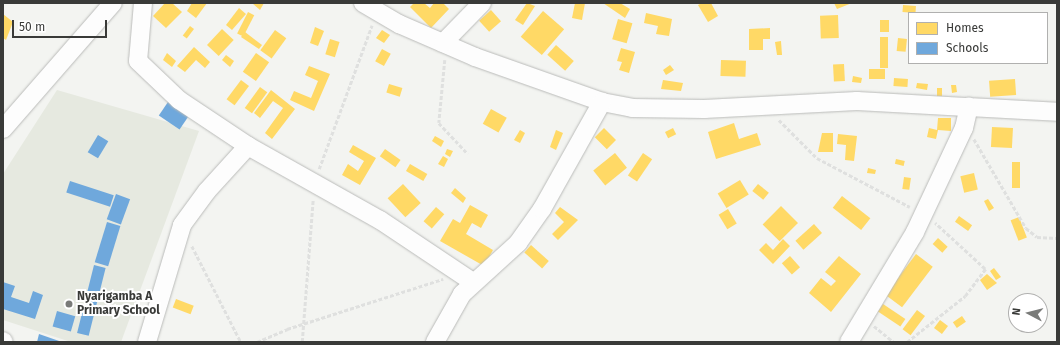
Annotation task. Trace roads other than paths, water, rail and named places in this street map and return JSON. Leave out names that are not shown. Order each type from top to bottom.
[{"type":"street","points":[[3,129],[114,3]]},
{"type":"street","points":[[143,3],[138,61],[178,100],[248,146],[380,220],[467,278]]},
{"type":"street","points":[[363,3],[443,43],[602,102],[667,109],[857,101],[1057,112]]},
{"type":"street","points":[[443,43],[482,3]]},
{"type":"street","points":[[435,342],[462,294],[467,278],[518,243],[565,172],[602,102]]},
{"type":"street","points":[[849,342],[865,318],[924,214],[964,128],[969,107]]},
{"type":"street","points":[[146,342],[182,225],[206,190],[248,146]]},
{"type":"place","name":"Nyarigamba A Primary School","points":[[69,304]]}]
